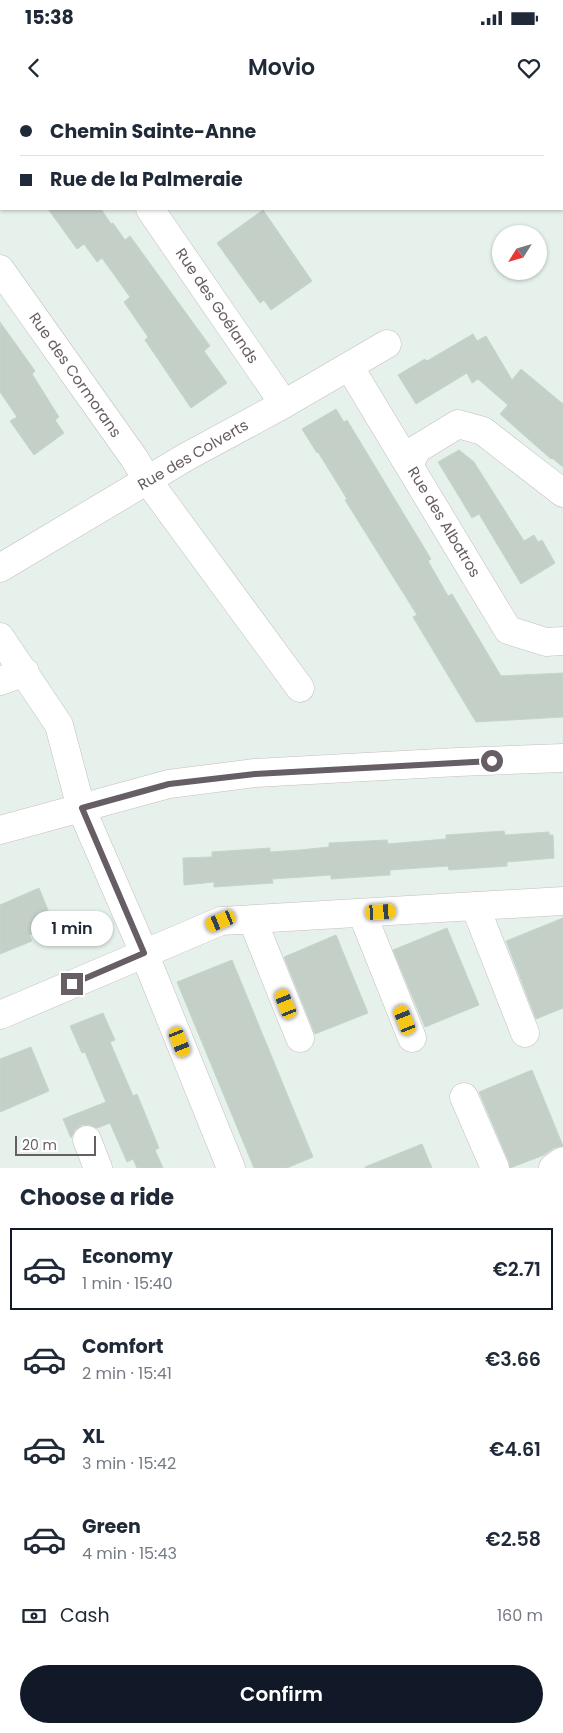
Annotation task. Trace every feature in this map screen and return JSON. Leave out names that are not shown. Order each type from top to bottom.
[{"type":"street","name":"Rue des Goélands","points":[[151,210],[284,404]]},
{"type":"street","name":"Rue des Cormorans","points":[[0,270],[148,481],[300,688]]},
{"type":"street","name":"Rue des Colverts","points":[[0,568],[186,457],[284,404],[388,344]]},
{"type":"street","name":"Rue des Albatros","points":[[349,366],[508,630],[546,642],[563,641]]},
{"type":"street","points":[[409,465],[417,449],[458,424],[482,431],[563,492]]},
{"type":"street","points":[[0,637],[13,677],[59,725],[82,808],[144,953],[231,1168]]},
{"type":"street","points":[[0,830],[169,784],[255,774],[563,758]]},
{"type":"street","points":[[0,1015],[221,921],[563,901]]},
{"type":"street","points":[[475,906],[524,1033]]},
{"type":"street","points":[[362,913],[412,1038]]},
{"type":"street","points":[[252,919],[300,1038]]},
{"type":"street","points":[[464,1097],[495,1168]]},
{"type":"street","points":[[86,1140],[98,1168]]},
{"type":"street","points":[[553,1168],[563,1161]]},
{"type":"building","points":[[49,210],[102,210],[125,240],[130,236],[210,346],[204,351],[227,383],[191,408],[145,340],[148,337],[124,302],[130,297],[102,258],[97,262],[84,244],[77,249]]},
{"type":"building","points":[[263,210],[312,281],[271,310],[264,300],[260,303],[217,243]]},
{"type":"building","points":[[0,322],[35,371],[32,374],[59,417],[55,420],[64,433],[34,455],[10,421],[17,417],[0,392]]},
{"type":"building","points":[[473,334],[477,341],[486,336],[512,380],[521,369],[563,404],[563,467],[551,459],[500,414],[508,405],[478,379],[472,383],[467,373],[416,404],[398,375],[425,359],[427,361]]},
{"type":"building","points":[[336,409],[344,422],[347,420],[431,559],[428,561],[448,596],[452,594],[501,676],[563,673],[563,717],[476,722],[413,617],[417,615],[345,500],[347,499],[318,452],[302,429]]},
{"type":"building","points":[[459,450],[474,462],[524,541],[534,535],[538,542],[542,540],[555,563],[521,584],[479,514],[472,518],[438,462]]},
{"type":"building","points":[[504,831],[505,835],[549,832],[549,835],[553,835],[554,858],[507,862],[507,866],[449,870],[448,866],[390,870],[390,875],[331,879],[331,875],[272,879],[273,883],[214,887],[214,882],[184,885],[183,858],[212,857],[212,852],[270,848],[270,852],[300,850],[329,847],[329,843],[387,840],[388,844],[446,839],[446,835]]},
{"type":"building","points":[[39,888],[54,925],[29,935],[32,941],[0,954],[0,905]]},
{"type":"building","points":[[563,918],[563,1008],[536,1019],[506,941]]},
{"type":"building","points":[[447,928],[479,1005],[425,1027],[393,950]]},
{"type":"building","points":[[336,935],[368,1013],[315,1034],[284,957]]},
{"type":"building","points":[[232,960],[313,1157],[287,1168],[254,1168],[177,982]]},
{"type":"building","points":[[103,1013],[115,1040],[110,1042],[133,1096],[137,1094],[159,1148],[155,1150],[163,1168],[137,1168],[133,1159],[127,1162],[110,1123],[97,1128],[90,1125],[82,1125],[75,1130],[71,1138],[63,1119],[106,1102],[85,1052],[82,1053],[70,1026]]},
{"type":"building","points":[[31,1047],[49,1091],[0,1112],[0,1059]]},
{"type":"building","points":[[532,1070],[563,1146],[554,1148],[544,1155],[510,1168],[479,1092]]},
{"type":"building","points":[[422,1144],[432,1168],[365,1168],[365,1167]]},
{"type":"route","points":[[72,984],[144,953],[82,808],[169,784],[255,774],[492,761]]}]
